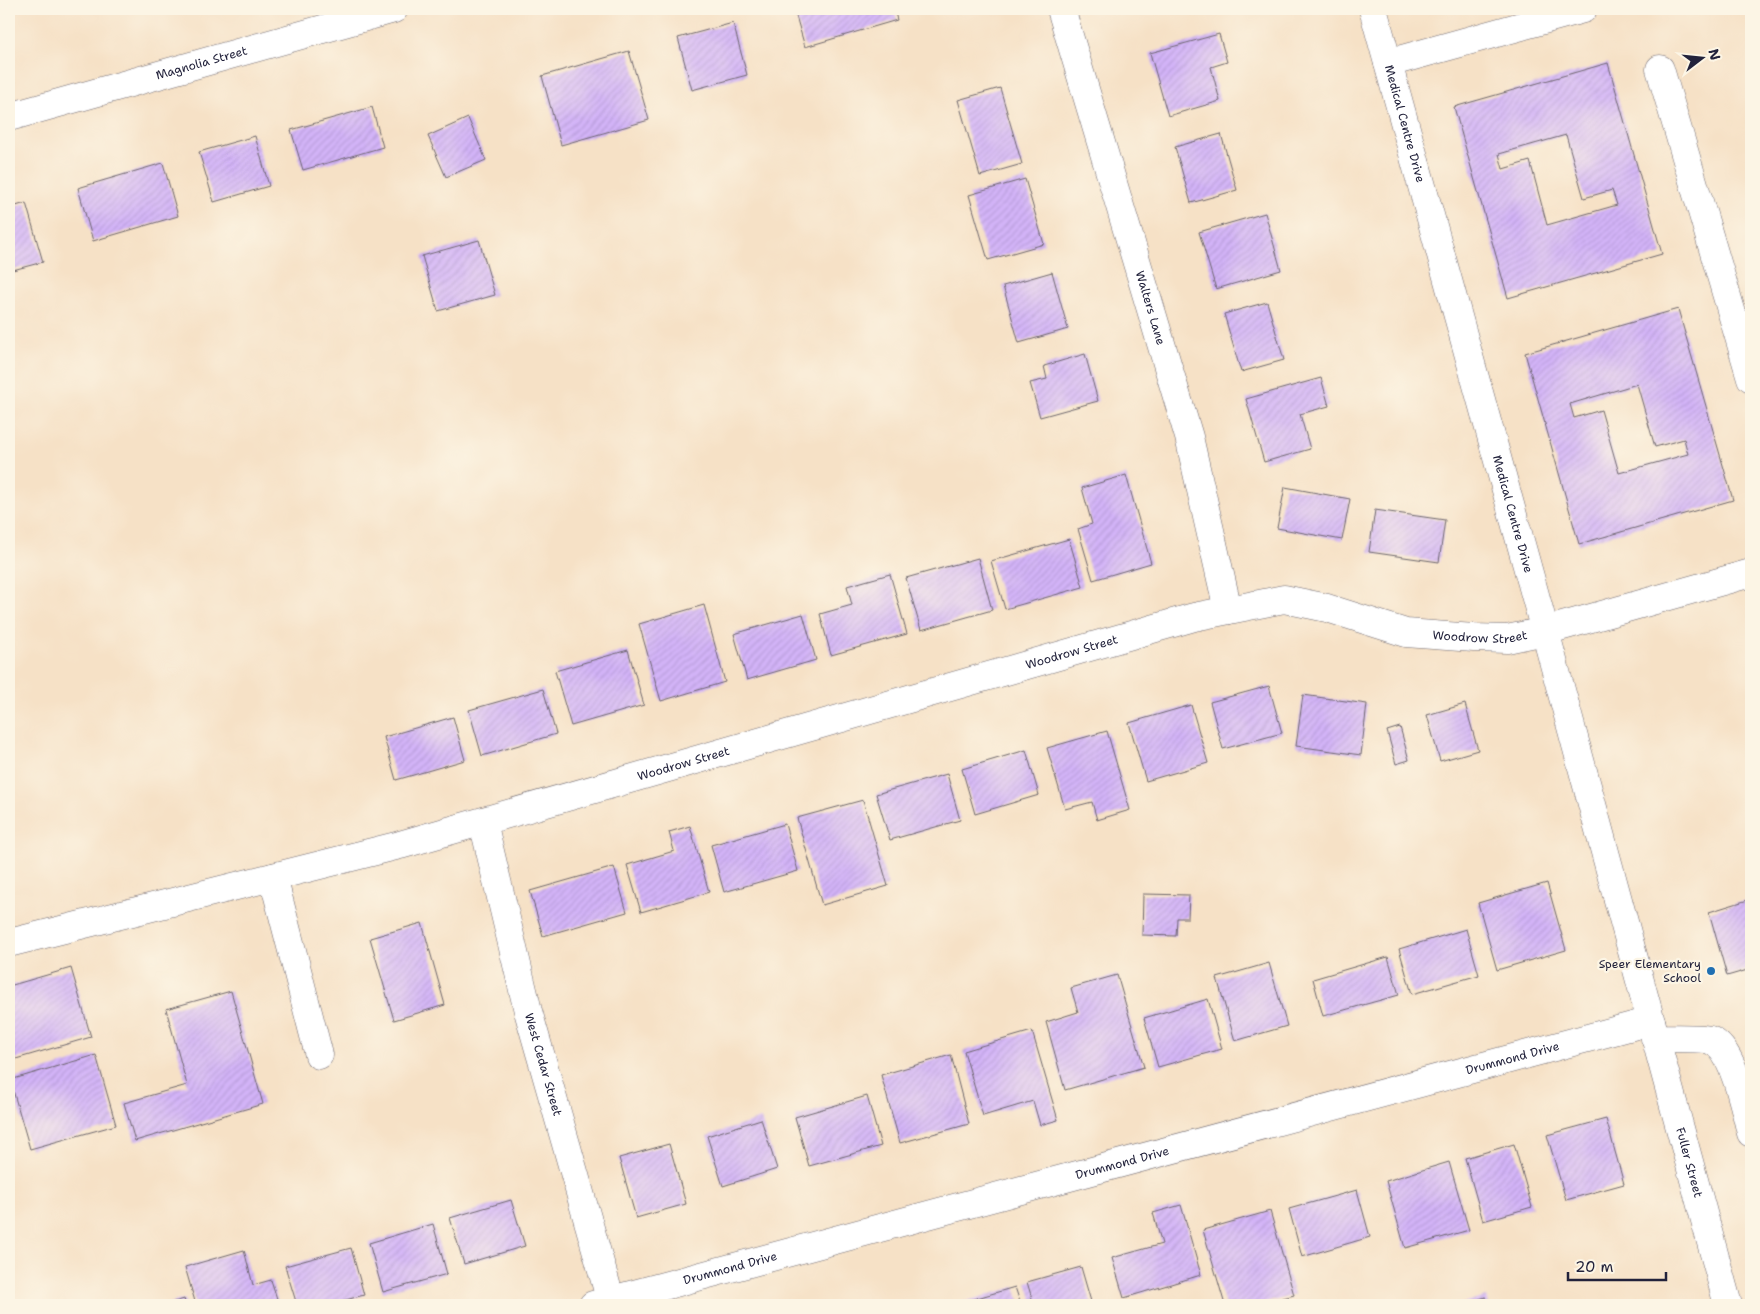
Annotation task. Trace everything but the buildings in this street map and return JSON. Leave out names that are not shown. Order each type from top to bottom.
[{"type":"street","name":"Magnolia Street","points":[[9,117],[394,9]]},
{"type":"street","name":"Walters Lane","points":[[1061,9],[1189,437],[1228,610]]},
{"type":"street","name":"Medical Centre Drive","points":[[1373,9],[1653,1029]]},
{"type":"street","points":[[1388,63],[1583,9]]},
{"type":"street","points":[[1660,69],[1751,378]]},
{"type":"street","name":"Woodrow Street","points":[[9,943],[400,845],[1194,617],[1284,599],[1328,608],[1406,633],[1507,639],[1545,631],[1751,573]]},
{"type":"street","name":"West Cedar Street","points":[[483,822],[528,1011],[605,1304]]},
{"type":"street","points":[[273,877],[319,1055]]},
{"type":"street","name":"Drummond Drive","points":[[605,1304],[1653,1029],[1710,1040],[1724,1050],[1732,1066],[1751,1134]]},
{"type":"street","name":"Fuller Street","points":[[1653,1029],[1728,1305]]},
{"type":"place","name":"Speer Elementary School","points":[[1711,971]]}]
